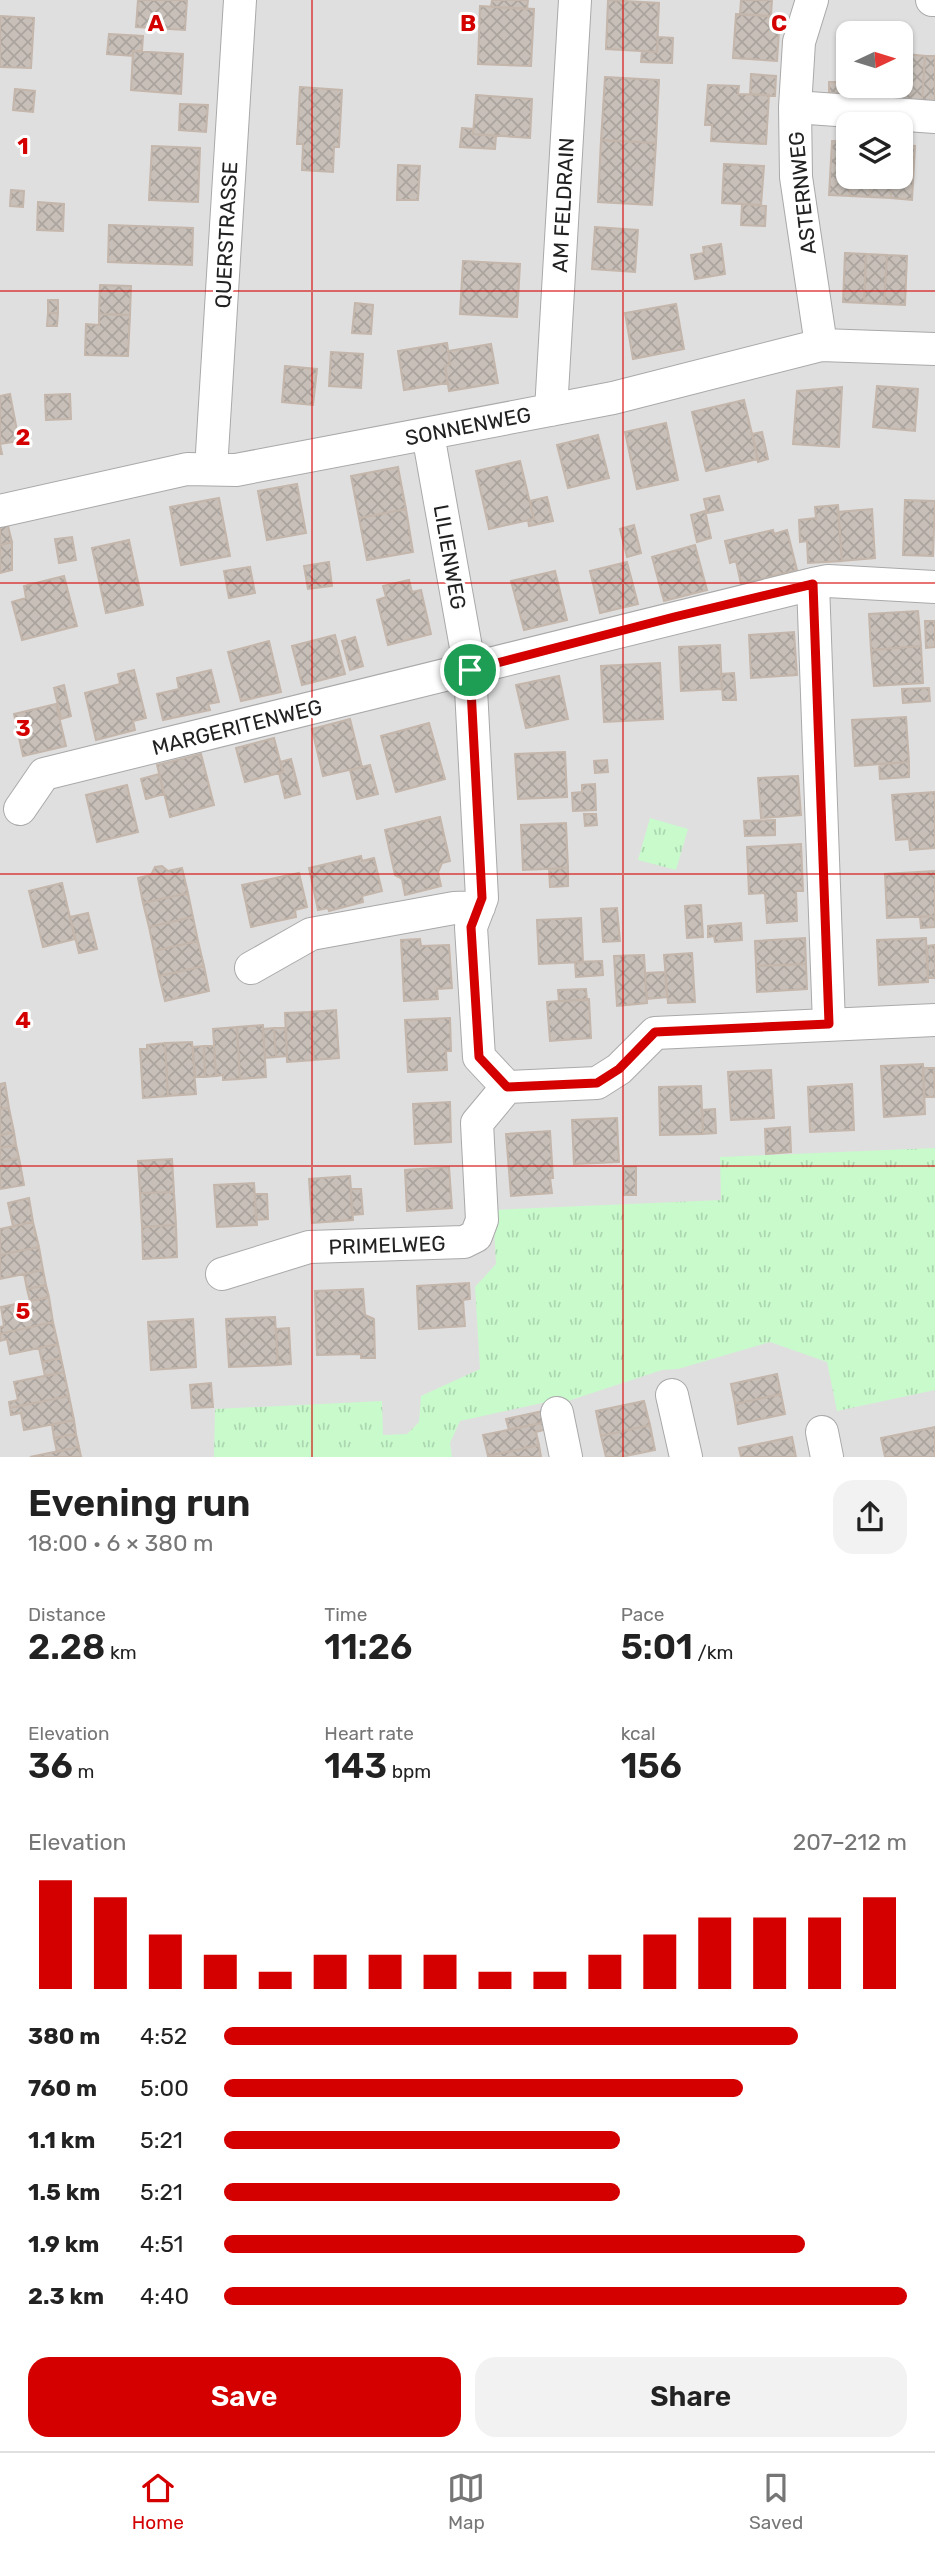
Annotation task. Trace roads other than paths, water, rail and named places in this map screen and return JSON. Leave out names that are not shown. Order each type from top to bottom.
[{"type":"street","name":"QUERSTRASSE","points":[[211,469],[240,0]]},
{"type":"street","name":"AM FELDRAIN","points":[[551,411],[575,0]]},
{"type":"street","name":"ASTERNWEG","points":[[812,0],[799,42],[795,107],[796,177],[821,345]]},
{"type":"street","points":[[795,107],[935,117]]},
{"type":"street","name":"SONNENWEG","points":[[0,511],[187,468],[236,470],[551,411],[821,345],[935,349]]},
{"type":"street","name":"LILIENWEG","points":[[428,434],[470,670],[482,898],[471,927],[479,1057],[507,1087]]},
{"type":"street","name":"MARGERITENWEG","points":[[20,809],[44,774],[674,617],[828,581],[935,587]]},
{"type":"street","points":[[813,584],[829,1024]]},
{"type":"street","points":[[251,968],[311,934],[454,908],[479,907]]},
{"type":"street","points":[[507,1087],[597,1083],[619,1069],[655,1032],[935,1020]]},
{"type":"street","name":"PRIMELWEG","points":[[222,1274],[309,1248],[464,1242],[476,1236],[481,1220],[477,1123],[507,1087]]},
{"type":"street","points":[[672,1395],[686,1457]]},
{"type":"street","points":[[557,1413],[566,1457]]}]
